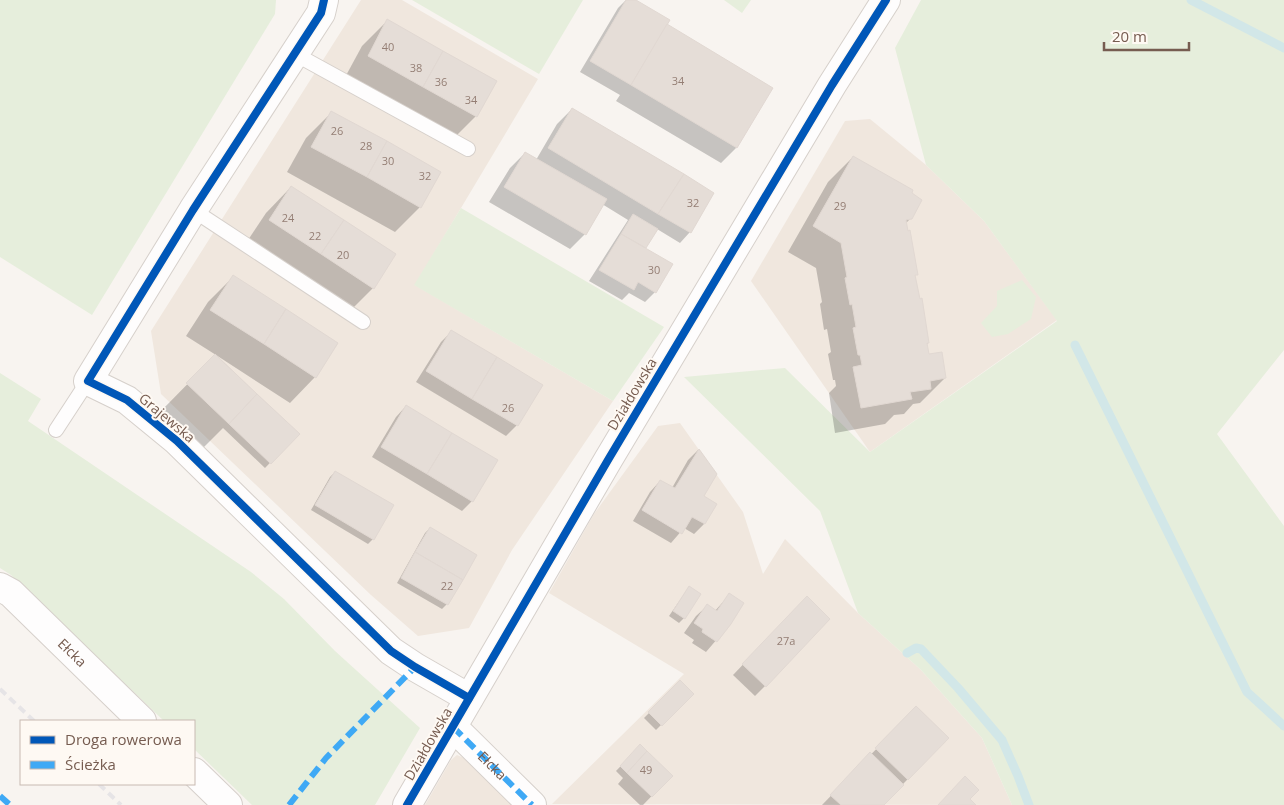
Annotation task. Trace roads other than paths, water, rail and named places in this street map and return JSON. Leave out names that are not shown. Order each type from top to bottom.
[{"type":"street","points":[[88,381],[193,210],[321,13],[324,0]]},
{"type":"street","name":"Działdowska","points":[[407,805],[729,256],[832,85],[886,0]]},
{"type":"street","name":"Grajewska","points":[[88,381],[127,400],[177,441],[391,651],[469,698]]},
{"type":"street","name":"Ełcka","points":[[0,587],[11,594],[141,720]]},
{"type":"street","name":"Ełcka","points":[[453,727],[532,805]]},
{"type":"street","points":[[195,773],[228,805]]},
{"type":"lane","points":[[295,54],[468,149]]},
{"type":"lane","points":[[193,210],[363,322]]},
{"type":"lane","points":[[56,430],[88,381]]},
{"type":"waterway","points":[[1191,0],[1284,48]]},
{"type":"waterway","points":[[1075,345],[1247,692],[1284,726]]},
{"type":"waterway","points":[[907,653],[916,648],[921,649],[958,688],[1002,740],[1029,805]]},
{"type":"railway","points":[[0,689],[33,720]]},
{"type":"railway","points":[[100,785],[121,805]]}]
